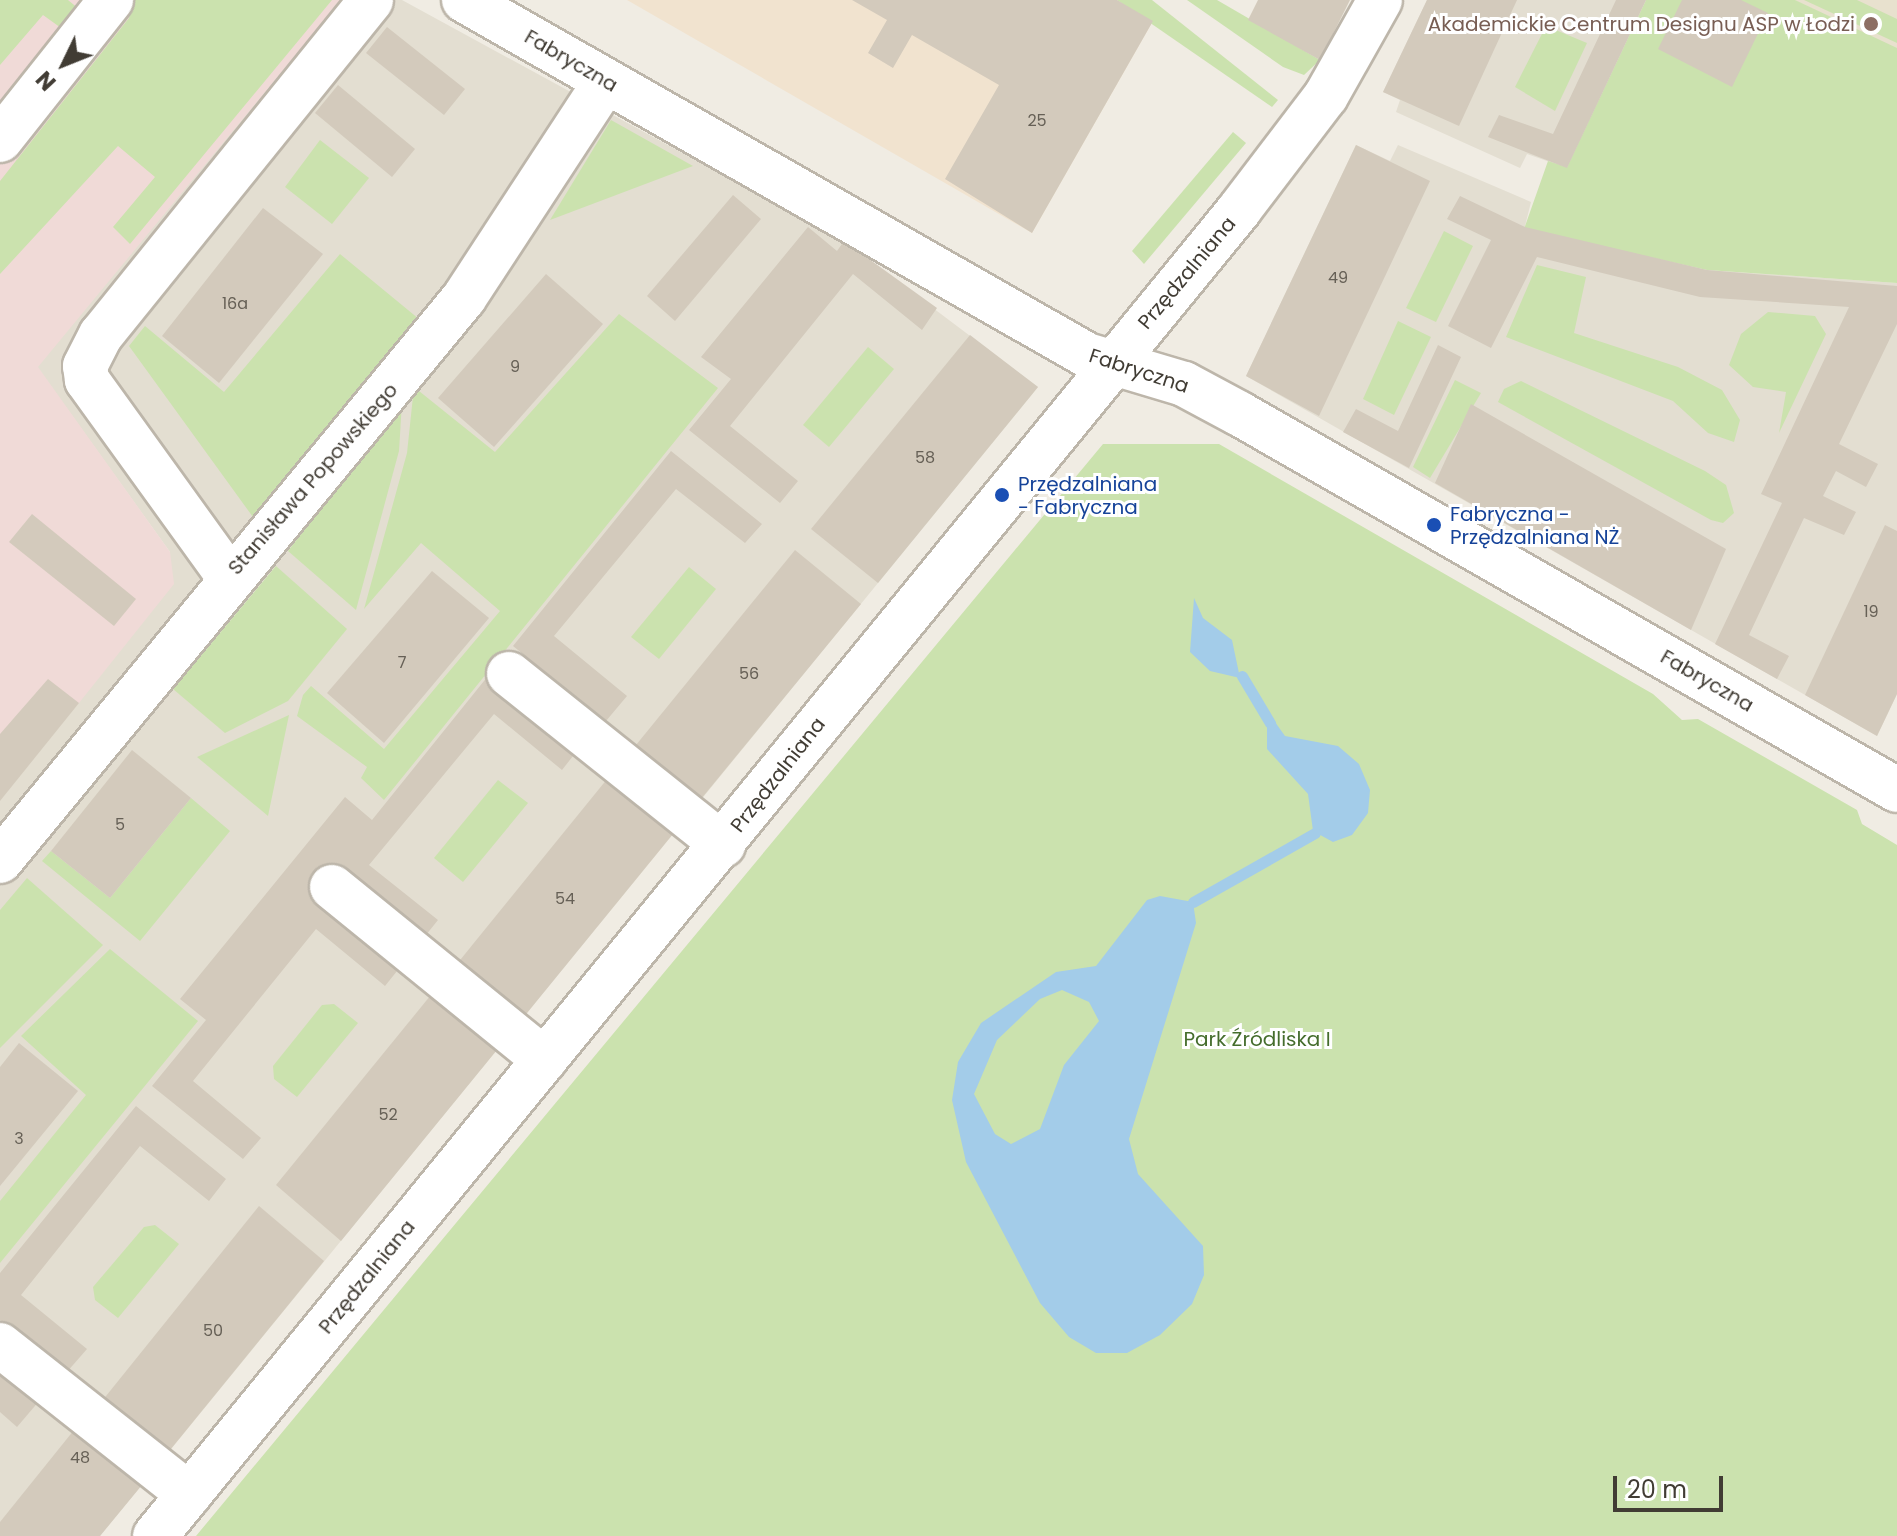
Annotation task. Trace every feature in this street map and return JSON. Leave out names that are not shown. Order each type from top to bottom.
[{"type":"street","points":[[0,140],[111,0]]},
{"type":"street","points":[[229,577],[87,380],[85,366],[101,335],[371,0]]},
{"type":"street","name":"Fabryczna","points":[[464,0],[1087,355],[1198,391],[1897,790]]},
{"type":"street","name":"Przędzalniana","points":[[155,1536],[723,845],[1316,110],[1380,0]]},
{"type":"street","name":"Stanisława Popowskiego","points":[[3,851],[464,298],[606,81]]},
{"type":"street","points":[[509,674],[723,845]]},
{"type":"street","points":[[332,887],[545,1060]]},
{"type":"street","points":[[0,1345],[189,1494]]},
{"type":"shaded area","points":[[0,0],[341,0],[38,367],[170,552],[174,584],[79,703],[0,778]]},
{"type":"shaded area","points":[[341,0],[402,0],[844,241],[1038,387],[100,1536],[0,1536],[0,779],[170,552],[37,367]]},
{"type":"shaded area","points":[[627,0],[1117,0],[1153,21],[1032,233]]},
{"type":"shaded area","points":[[1427,0],[1646,0],[1567,168],[1527,154],[1520,168],[1396,112],[1400,100],[1383,92]]},
{"type":"shaded area","name":"Akademickie Centrum Designu ASP w Łodzi","points":[[1794,0],[1897,0],[1897,49]]},
{"type":"shaded area","points":[[1356,145],[1390,161],[1398,145],[1531,202],[1525,226],[1707,270],[1897,283],[1897,694],[1877,736],[1246,376]]},
{"type":"green space","points":[[0,0],[68,0],[85,14],[68,33],[43,15],[0,65]]},
{"type":"green space","points":[[131,0],[332,0],[130,244],[113,227],[155,177],[118,146],[0,274],[0,181],[129,18]]},
{"type":"green space","points":[[1117,0],[1152,0],[1278,100],[1272,107]]},
{"type":"green space","points":[[1187,0],[1217,0],[1320,60],[1304,75],[1283,67]]},
{"type":"green space","points":[[1646,0],[1795,0],[1897,48],[1897,283],[1707,270],[1524,229],[1548,161],[1567,167]]},
{"type":"green space","name":"Akademickie Centrum Designu ASP w Łodzi","points":[[1804,0],[1857,0],[1897,19],[1897,43]]},
{"type":"green space","points":[[1546,26],[1587,43],[1555,111],[1515,87]]},
{"type":"green space","points":[[611,120],[693,166],[550,220]]},
{"type":"green space","points":[[1233,132],[1246,143],[1144,264],[1132,251]]},
{"type":"green space","points":[[320,140],[369,178],[332,224],[285,187]]},
{"type":"green space","points":[[1444,231],[1473,246],[1436,322],[1406,308]]},
{"type":"green space","points":[[340,254],[425,324],[258,524],[129,346],[145,326],[224,392]]},
{"type":"green space","points":[[1537,265],[1586,277],[1574,333],[1678,367],[1722,390],[1740,420],[1734,442],[1708,433],[1673,401],[1506,337]]},
{"type":"green space","points":[[1768,312],[1815,316],[1826,334],[1779,433],[1786,392],[1753,387],[1729,365],[1741,334]]},
{"type":"green space","points":[[619,314],[718,388],[384,800],[361,778],[367,767],[297,716],[303,695],[311,686],[384,749],[500,611],[421,543],[364,609],[407,453],[414,387],[495,452]]},
{"type":"green space","points":[[1398,321],[1431,337],[1394,415],[1363,399]]},
{"type":"green space","points":[[868,347],[894,369],[829,447],[803,425]]},
{"type":"green space","points":[[1455,380],[1481,393],[1430,478],[1413,467]]},
{"type":"green space","points":[[1521,381],[1705,471],[1726,485],[1734,513],[1723,523],[1711,520],[1498,402],[1504,389]]},
{"type":"green space","points":[[402,402],[399,451],[356,610],[288,551]]},
{"type":"green space","name":"Park Źródliska I","points":[[1103,444],[1219,444],[1653,694],[1682,720],[1698,719],[1857,810],[1862,824],[1897,845],[1897,1536],[196,1536]]},
{"type":"green space","points":[[276,566],[347,629],[288,701],[225,733],[173,689]]},
{"type":"green space","points":[[689,567],[716,589],[659,659],[631,637]]},
{"type":"green space","points":[[289,715],[268,816],[197,757]]},
{"type":"green space","points":[[498,780],[528,803],[463,882],[434,858]]},
{"type":"green space","points":[[191,798],[230,831],[140,941],[42,861],[51,851],[110,898]]},
{"type":"green space","points":[[27,878],[103,945],[0,1048],[0,910]]},
{"type":"green space","points":[[110,949],[198,1021],[0,1263],[0,1201],[86,1095],[21,1036]]},
{"type":"green space","points":[[334,1004],[358,1023],[297,1097],[274,1079],[273,1066],[322,1005]]},
{"type":"green space","points":[[155,1225],[179,1244],[118,1318],[95,1300],[93,1287],[144,1227]]},
{"type":"water","points":[[1194,598],[1203,618],[1232,640],[1240,678],[1210,671],[1190,652]]},
{"type":"water","points":[[1275,722],[1285,736],[1338,746],[1359,764],[1370,790],[1368,813],[1352,835],[1333,842],[1313,831],[1308,794],[1267,749],[1267,723]]},
{"type":"water","points":[[1160,896],[1193,902],[1196,923],[1129,1139],[1138,1174],[1203,1246],[1204,1275],[1192,1304],[1160,1335],[1127,1353],[1096,1353],[1069,1337],[1040,1303],[966,1162],[952,1100],[958,1062],[981,1023],[1056,972],[1096,966],[1147,900]],"holes":[[[1062,990],[1089,1002],[1099,1021],[1064,1065],[1040,1129],[1011,1144],[995,1134],[974,1094],[997,1040],[1040,999]]]},
{"type":"building","points":[[852,0],[1117,0],[1153,21],[1032,233],[945,179],[999,85],[912,35],[893,68],[868,53],[887,20]]},
{"type":"building","points":[[1258,0],[1350,0],[1320,60],[1248,20]]},
{"type":"building","points":[[1427,0],[1517,0],[1459,126],[1383,92]]},
{"type":"building","points":[[1616,0],[1646,0],[1567,168],[1488,137],[1499,115],[1553,134]]},
{"type":"building","points":[[1682,0],[1741,0],[1768,13],[1732,87],[1658,49]]},
{"type":"building","points":[[387,27],[465,89],[444,115],[366,53]]},
{"type":"building","points":[[338,85],[415,149],[392,177],[315,113]]},
{"type":"building","points":[[1356,145],[1430,181],[1319,416],[1246,376]]},
{"type":"building","points":[[733,195],[761,219],[675,321],[647,296]]},
{"type":"building","points":[[1460,196],[1525,227],[1707,270],[1897,286],[1897,324],[1839,444],[1878,464],[1866,487],[1836,471],[1823,496],[1856,512],[1844,535],[1804,518],[1749,635],[1789,656],[1777,679],[1715,644],[1782,503],[1761,494],[1849,307],[1700,297],[1537,257],[1491,348],[1448,326],[1491,240],[1447,219]]},
{"type":"building","points":[[263,208],[323,254],[219,383],[162,336]]},
{"type":"building","points":[[808,227],[837,251],[844,241],[937,308],[922,330],[853,274],[730,426],[798,481],[780,503],[689,430],[731,379],[701,357]]},
{"type":"building","points":[[546,274],[603,324],[494,447],[438,398]]},
{"type":"building","points":[[970,335],[1038,387],[878,583],[811,529]]},
{"type":"building","points":[[1438,345],[1461,357],[1409,468],[1343,432],[1356,409],[1398,431]]},
{"type":"building","points":[[1471,404],[1726,549],[1691,630],[1435,483]]},
{"type":"building","points":[[671,451],[762,524],[745,543],[676,489],[554,636],[627,696],[606,721],[513,646]]},
{"type":"building","points":[[32,514],[136,599],[114,626],[9,542]]},
{"type":"building","points":[[1885,525],[1897,531],[1897,694],[1877,736],[1805,695]]},
{"type":"building","points":[[795,550],[861,604],[701,799],[636,745]]},
{"type":"building","points":[[432,571],[489,618],[384,743],[327,693]]},
{"type":"building","points":[[488,676],[580,747],[562,770],[494,714],[369,865],[438,920],[385,986],[316,929],[193,1081],[261,1138],[243,1159],[152,1086],[206,1020],[180,999],[345,797],[372,820]]},
{"type":"building","points":[[48,679],[79,703],[0,801],[0,734]]},
{"type":"building","points":[[132,750],[191,798],[110,898],[51,851]]},
{"type":"building","points":[[612,773],[677,829],[518,1024],[452,970]]},
{"type":"building","points":[[435,990],[501,1045],[341,1241],[276,1185]]},
{"type":"building","points":[[19,1043],[78,1091],[0,1186],[0,1067]]},
{"type":"building","points":[[136,1106],[226,1179],[209,1201],[140,1146],[21,1295],[87,1349],[66,1373],[0,1320],[0,1273]]},
{"type":"building","points":[[259,1206],[324,1261],[166,1455],[102,1401]]},
{"type":"building","points":[[0,1368],[40,1400],[17,1427],[0,1412]]},
{"type":"building","points":[[74,1430],[142,1485],[100,1536],[0,1536],[0,1522]]},
{"type":"waterway","points":[[1242,676],[1270,723]]},
{"type":"waterway","points":[[1193,902],[1315,833]]},
{"type":"place","name":"Akademickie Centrum Designu ASP w Łodzi","points":[[1871,24]]},
{"type":"place","name":"Przędzalniana - Fabryczna","points":[[1002,495]]},
{"type":"place","name":"Fabryczna - Przędzalniana NŻ","points":[[1434,525]]}]
